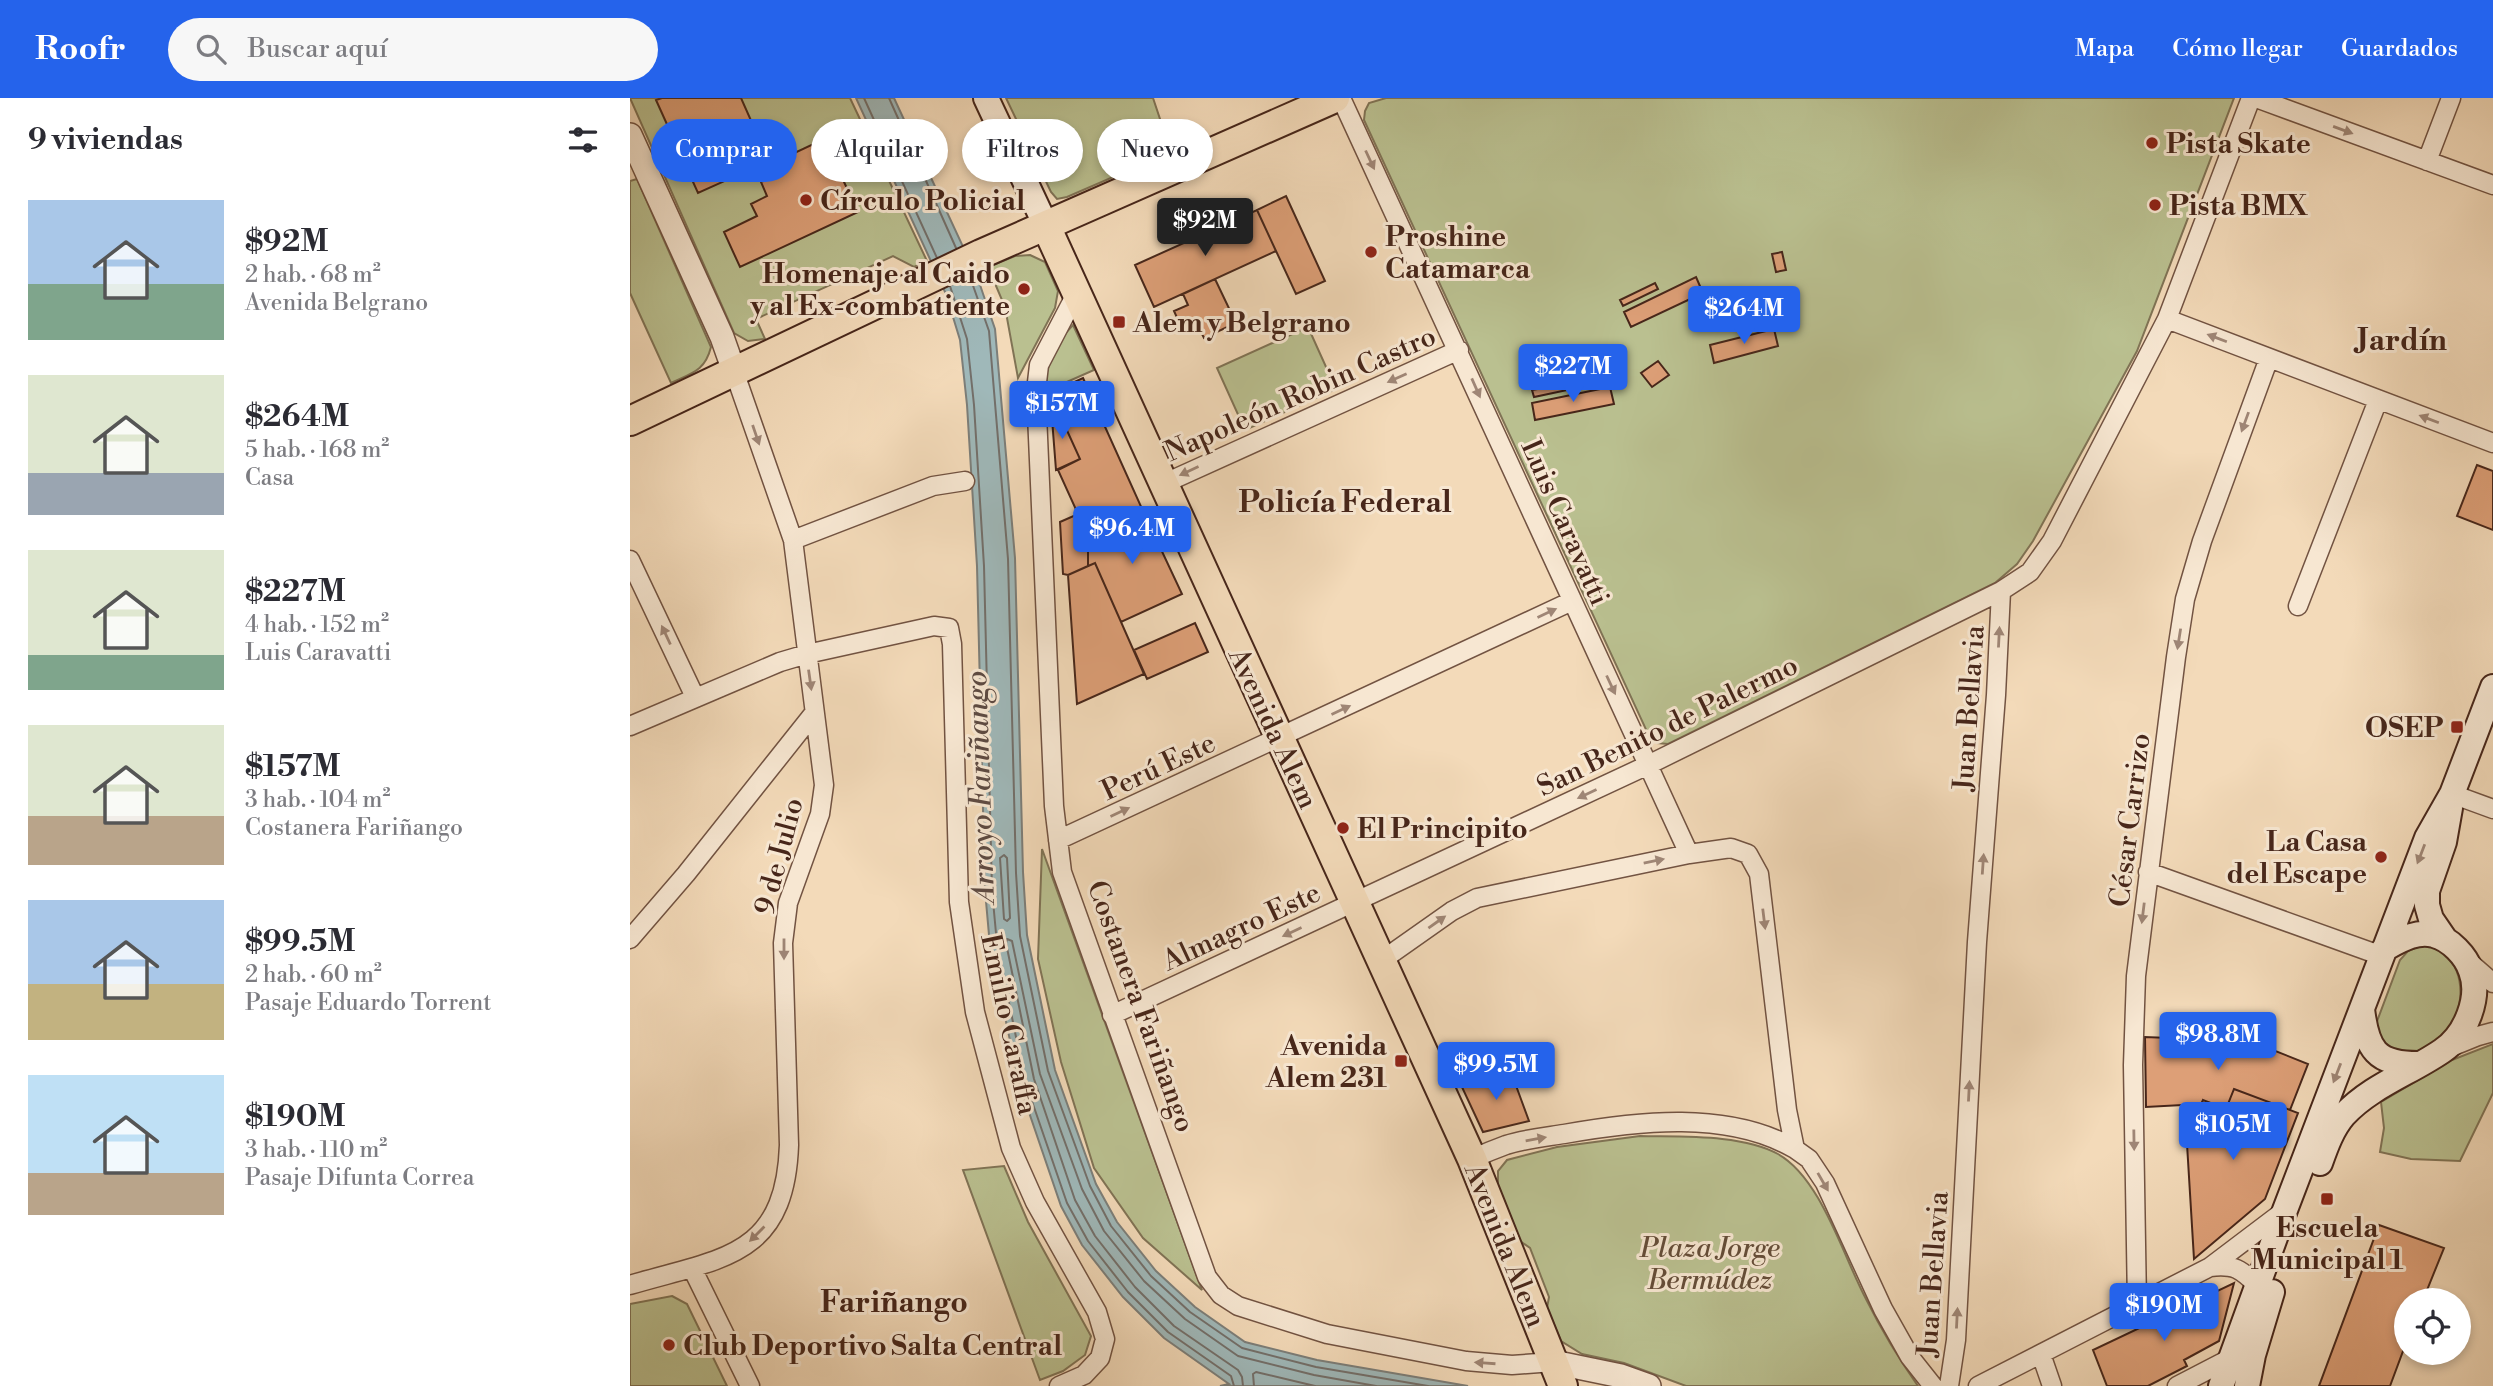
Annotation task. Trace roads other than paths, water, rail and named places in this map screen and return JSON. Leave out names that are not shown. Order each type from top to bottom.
[{"type":"main road","points":[[986,98],[1046,226]]},
{"type":"main road","points":[[630,421],[981,254],[1335,98]]},
{"type":"main road","name":"Avenida Alem","points":[[1046,226],[1472,1159],[1558,1374]]},
{"type":"main road","points":[[2221,1386],[2427,838],[2452,794],[2493,687]]},
{"type":"main road","points":[[2247,1386],[2267,1305],[2328,1139],[2343,1116],[2364,1098],[2444,1050],[2466,1021],[2473,1005],[2476,989],[2466,959],[2444,939],[2431,919],[2427,905],[2427,891],[2444,842],[2452,794]]},
{"type":"main road","points":[[2383,953],[2406,938],[2416,935],[2434,934],[2444,939]]},
{"type":"main road","points":[[2362,1009],[2367,1037],[2378,1055],[2388,1062],[2418,1064]]},
{"type":"street","name":"Luis Caravatti","points":[[1341,98],[1689,854]]},
{"type":"street","points":[[2253,98],[2493,185]]},
{"type":"street","name":"Juan Bellavia","points":[[1949,1386],[1956,1340],[1977,943],[2001,591],[2030,572],[2052,541],[2166,319],[2253,98]]},
{"type":"street","points":[[2427,161],[2451,98]]},
{"type":"street","points":[[630,135],[722,337],[734,370]]},
{"type":"street","name":"Costanera Fariñango","points":[[1076,294],[1039,365],[1036,391],[1054,806],[1062,872],[1207,1277],[1221,1295],[1238,1306],[1327,1334],[1466,1362],[1511,1365],[1558,1374],[1621,1376],[1649,1386]]},
{"type":"street","points":[[2166,319],[2493,443]]},
{"type":"street","name":"Napoleón Robin Castro","points":[[1163,484],[1459,350]]},
{"type":"street","name":"César Carrizo","points":[[2137,1304],[2133,1065],[2136,976],[2185,598],[2202,541],[2269,358]]},
{"type":"street","name":"9 de Julio","points":[[631,1282],[692,1268],[739,1251],[763,1229],[778,1210],[788,1175],[783,943],[788,903],[820,814],[824,785],[793,540],[734,370]]},
{"type":"street","points":[[2298,606],[2378,400]]},
{"type":"street","points":[[793,540],[933,486],[965,481]]},
{"type":"street","points":[[630,560],[695,697]]},
{"type":"street","name":"San Benito de Palermo","points":[[1354,903],[1648,765],[2001,591]]},
{"type":"street","name":"Perú Este","points":[[1058,840],[1572,601]]},
{"type":"street","name":"Emilio Caraffa","points":[[807,654],[934,626],[949,628],[953,671],[959,902],[975,1012],[1011,1148],[1035,1202],[1097,1312],[1105,1339],[1100,1358],[1084,1375],[1059,1386]]},
{"type":"street","points":[[630,726],[779,662],[807,654]]},
{"type":"street","points":[[630,939],[686,874],[814,713]]},
{"type":"street","points":[[2452,794],[2493,809]]},
{"type":"street","points":[[1381,961],[1452,911],[1477,898],[1689,854],[1731,848],[1748,854],[1759,874],[1787,1110],[1795,1149]]},
{"type":"street","points":[[2148,872],[2383,953]]},
{"type":"street","name":"Almagro Este","points":[[1112,1015],[1354,903]]},
{"type":"street","points":[[2466,959],[2493,983]]},
{"type":"street","points":[[2444,1050],[2493,1032]]},
{"type":"street","points":[[1472,1159],[1508,1144],[1532,1139],[1621,1124],[1670,1121],[1712,1124],[1753,1133],[1795,1149],[1808,1159],[1825,1183],[1883,1309],[1910,1357],[1933,1386]]},
{"type":"street","points":[[1978,1386],[2210,1267],[2285,1210]]},
{"type":"street","points":[[2210,1267],[2226,1265],[2238,1268],[2258,1286]]},
{"type":"street","points":[[692,1268],[750,1386]]},
{"type":"street","points":[[2041,1354],[2052,1386]]},
{"type":"street","points":[[2177,1386],[2231,1357]]},
{"type":"water","points":[[856,98],[894,98],[904,119],[866,119]]},
{"type":"water","points":[[895,182],[933,182],[978,279],[995,329],[1015,558],[1027,935],[1055,1070],[1096,1184],[1117,1222],[1156,1271],[1195,1307],[1245,1342],[1317,1360],[1468,1386],[1220,1386],[1229,1384],[1164,1338],[1123,1297],[1082,1245],[1061,1206],[1019,1083],[990,946],[985,890],[977,566],[967,405],[960,340],[946,294]]},
{"type":"place","name":"Pista Skate","points":[[2152,143]]},
{"type":"place","name":"Círculo Policial","points":[[806,200]]},
{"type":"place","name":"Pista BMX","points":[[2155,205]]},
{"type":"place","name":"Proshine Catamarca","points":[[1371,252]]},
{"type":"place","name":"Homenaje al Caido y al Ex-combatiente","points":[[1024,289]]},
{"type":"place","name":"Alem y Belgrano","points":[[1119,322]]},
{"type":"place","name":"OSEP","points":[[2457,727]]},
{"type":"place","name":"El Principito","points":[[1343,828]]},
{"type":"place","name":"La Casa del Escape","points":[[2381,857]]},
{"type":"place","name":"Avenida Alem 231","points":[[1401,1061]]},
{"type":"place","name":"Escuela Municipal 1","points":[[2327,1199]]},
{"type":"place","name":"Club Deportivo Salta Central","points":[[669,1345]]},
{"type":"district","name":"Jardín","points":[[2402,340]]},
{"type":"district","name":"Policía Federal","points":[[1345,502]]},
{"type":"district","name":"Fariñango","points":[[894,1302]]},
{"type":"water label","name":"Arroyo Fariñango","points":[[980,787]]},
{"type":"park label","name":"Plaza Jorge Bermúdez","points":[[1710,1263]]}]
